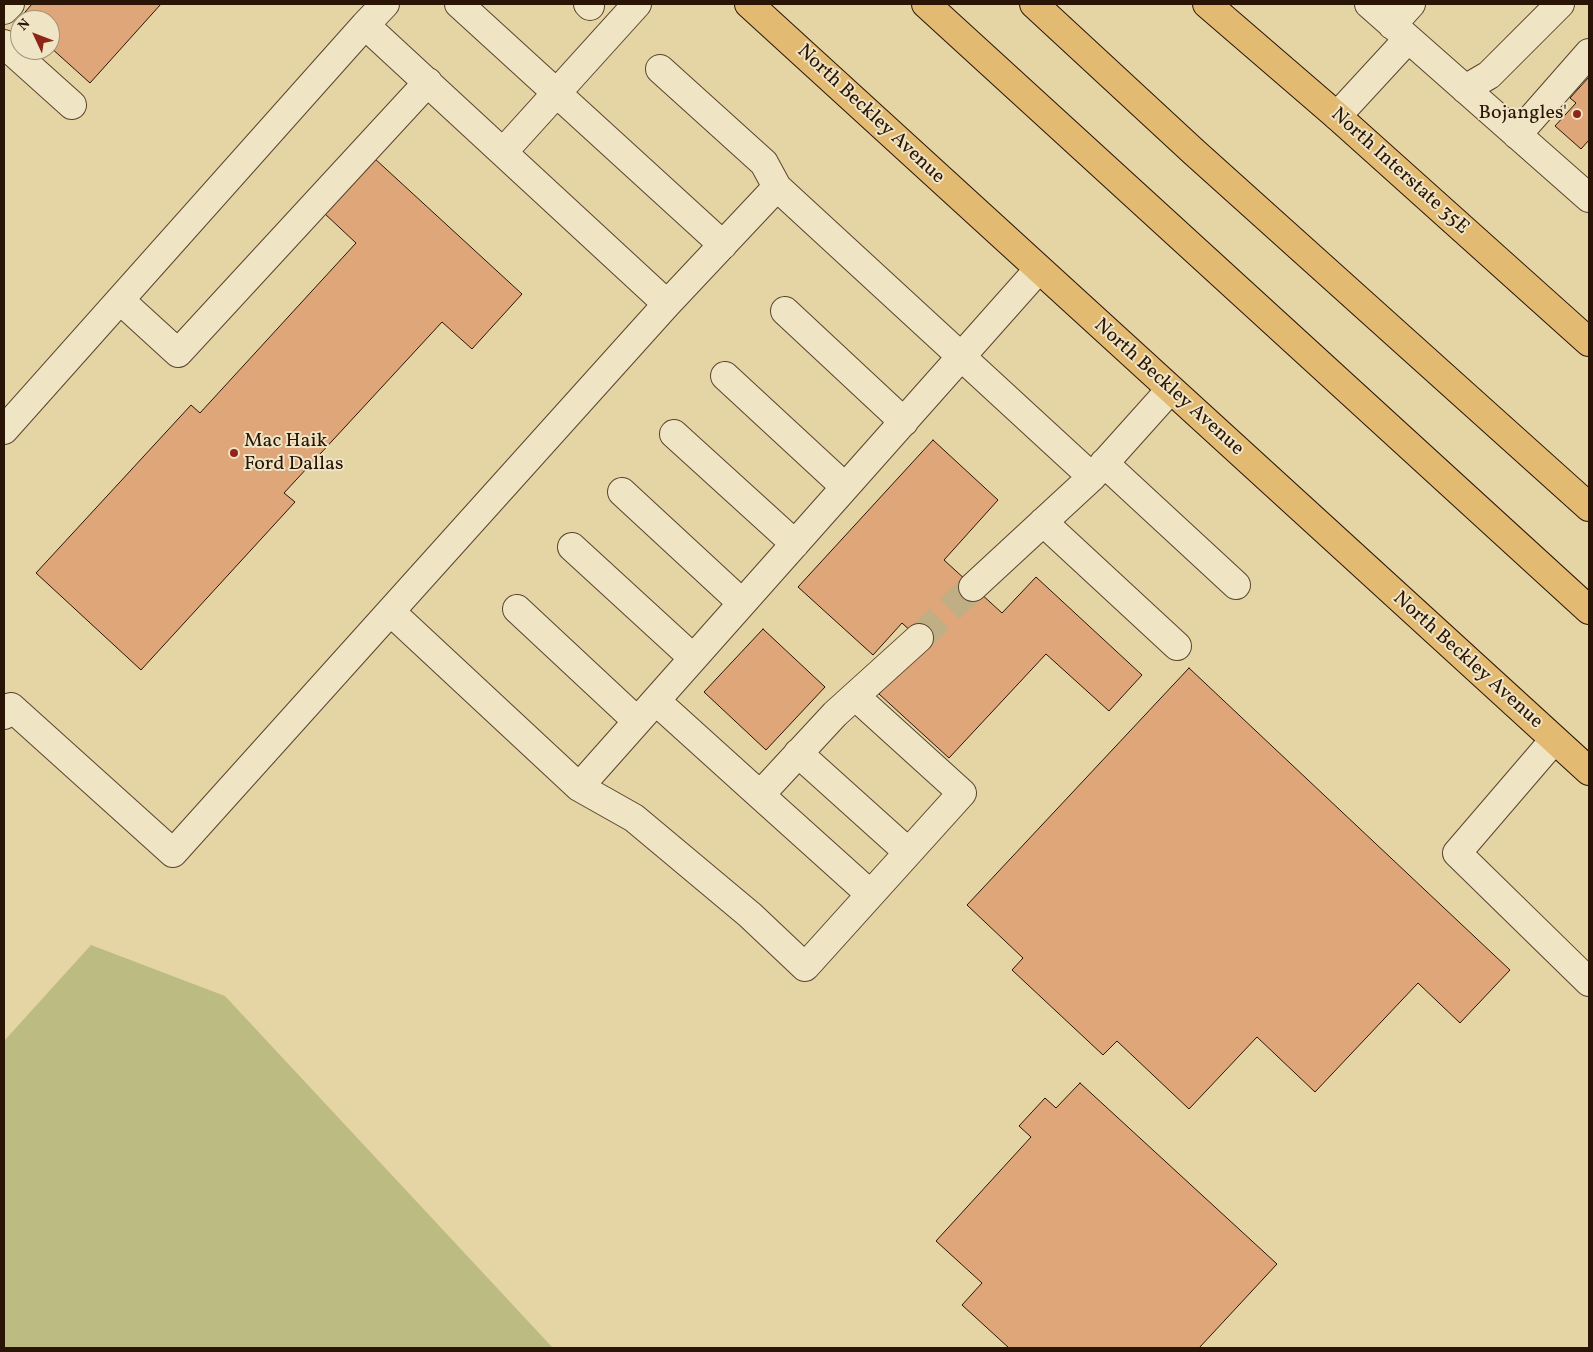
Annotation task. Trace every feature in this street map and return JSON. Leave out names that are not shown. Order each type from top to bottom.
[{"type":"main road","name":"North Beckley Avenue","points":[[749,4],[1038,270],[1589,771]]},
{"type":"main road","points":[[926,4],[1589,610]]},
{"type":"main road","points":[[1034,4],[1194,152],[1589,507]]},
{"type":"main road","name":"North Interstate 35E","points":[[1207,4],[1337,116],[1589,342]]},
{"type":"lane","points":[[4,10],[10,4]]},
{"type":"lane","points":[[4,430],[365,24],[385,4]]},
{"type":"lane","points":[[459,4],[723,245]]},
{"type":"lane","points":[[504,151],[637,4]]},
{"type":"lane","points":[[1369,4],[1517,135],[1585,186]]},
{"type":"lane","points":[[1337,116],[1400,32],[1411,4]]},
{"type":"lane","points":[[1465,89],[1489,75],[1560,4]]},
{"type":"lane","points":[[365,24],[668,304]]},
{"type":"lane","points":[[4,44],[72,105]]},
{"type":"lane","points":[[1517,135],[1589,52]]},
{"type":"lane","points":[[660,69],[764,163],[777,187],[961,358],[1236,585]]},
{"type":"lane","points":[[120,300],[178,353],[428,82]]},
{"type":"lane","points":[[6,708],[173,853],[668,304],[777,187]]},
{"type":"lane","points":[[579,787],[1038,270]]},
{"type":"lane","points":[[785,312],[904,422]]},
{"type":"lane","points":[[725,376],[846,487]]},
{"type":"lane","points":[[973,587],[1098,470],[1170,390]]},
{"type":"lane","points":[[674,434],[795,544]]},
{"type":"lane","points":[[622,492],[742,603]]},
{"type":"lane","points":[[1043,522],[1177,646]]},
{"type":"lane","points":[[572,547],[693,658]]},
{"type":"lane","points":[[517,609],[637,721]]},
{"type":"lane","points":[[391,612],[579,787],[634,818],[750,915],[805,967],[962,793],[855,696]]},
{"type":"lane","points":[[760,795],[834,714],[918,638]]},
{"type":"lane","points":[[656,701],[870,894]]},
{"type":"lane","points":[[1554,740],[1458,853],[1589,982]]},
{"type":"lane","points":[[798,753],[908,852]]},
{"type":"shaded area","points":[[91,945],[225,996],[553,1348],[4,1348],[4,1041]]},
{"type":"building","points":[[32,4],[161,4],[90,83],[60,56],[60,10],[27,10]]},
{"type":"building","name":"Bojangles'","points":[[1589,77],[1589,140],[1581,149],[1555,126],[1576,103],[1570,98]]},
{"type":"building","name":"Mac Haik Ford Dallas","points":[[374,158],[522,294],[472,349],[442,322],[284,493],[295,502],[141,670],[36,573],[191,405],[200,413],[356,243],[324,213]]},
{"type":"building","points":[[933,440],[998,500],[944,560],[1002,613],[1036,577],[1142,675],[1109,711],[1046,654],[949,758],[879,694],[925,644],[902,623],[873,655],[798,587]]},
{"type":"building","points":[[763,629],[825,687],[766,750],[704,692]]},
{"type":"building","points":[[1189,668],[1510,970],[1460,1023],[1418,983],[1315,1092],[1257,1037],[1189,1109],[1117,1041],[1103,1055],[1012,970],[1023,958],[967,905]]},
{"type":"building","points":[[1080,1083],[1277,1264],[1199,1348],[1009,1348],[962,1305],[982,1283],[936,1241],[1031,1137],[1019,1126],[1045,1098],[1056,1108]]},
{"type":"tunnel","points":[[919,638],[973,587]]},
{"type":"place","name":"Bojangles'","points":[[1577,114]]},
{"type":"place","name":"Mac Haik Ford Dallas","points":[[234,453]]}]
